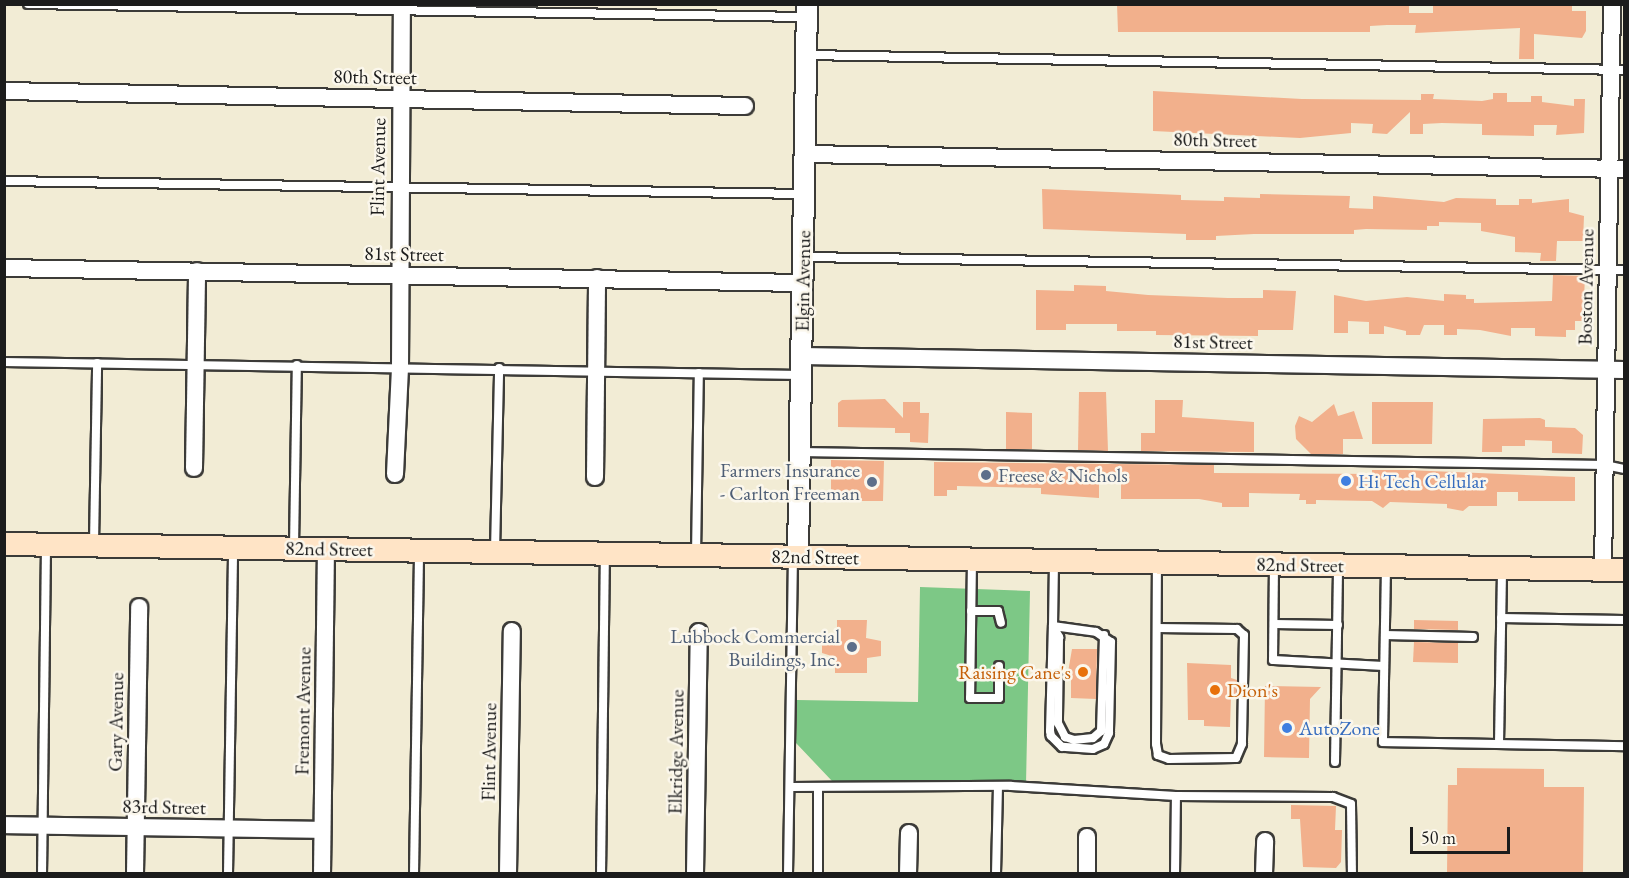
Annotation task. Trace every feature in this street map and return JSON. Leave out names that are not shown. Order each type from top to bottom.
[{"type":"main road","name":"82nd Street","points":[[4,544],[1614,570]]},
{"type":"street","name":"Boston Avenue","points":[[1612,4],[1618,70],[1616,270],[1606,370],[1605,465],[1614,570]]},
{"type":"street","name":"Flint Avenue","points":[[395,474],[400,369],[398,275],[402,8]]},
{"type":"street","name":"Elgin Avenue","points":[[795,557],[800,452],[807,11]]},
{"type":"street","name":"80th Street","points":[[4,91],[745,105]]},
{"type":"street","name":"80th Street","points":[[805,154],[1617,168]]},
{"type":"street","name":"81st Street","points":[[4,268],[803,283]]},
{"type":"street","points":[[194,468],[197,272]]},
{"type":"street","points":[[595,477],[597,278]]},
{"type":"street","name":"81st Street","points":[[801,366],[1624,370]]},
{"type":"street","name":"Fremont Avenue","points":[[322,873],[326,549]]},
{"type":"street","name":"Gary Avenue","points":[[135,873],[140,607]]},
{"type":"street","name":"Flint Avenue","points":[[508,873],[512,631]]},
{"type":"street","name":"Elkridge Avenue","points":[[695,873],[699,632]]},
{"type":"street","name":"83rd Street","points":[[4,825],[322,830]]},
{"type":"street","points":[[908,873],[909,833]]},
{"type":"street","points":[[1087,837],[1087,873]]},
{"type":"street","points":[[1264,873],[1265,841]]},
{"type":"lane","points":[[28,4],[807,11]]},
{"type":"lane","points":[[807,55],[1618,70]]},
{"type":"lane","points":[[4,181],[804,194]]},
{"type":"lane","points":[[803,256],[1616,270]]},
{"type":"lane","points":[[4,362],[195,363],[400,369],[498,368],[699,373],[801,366]]},
{"type":"lane","points":[[94,545],[97,363]]},
{"type":"lane","points":[[294,548],[297,365]]},
{"type":"lane","points":[[495,552],[498,368]]},
{"type":"lane","points":[[696,555],[699,373]]},
{"type":"lane","points":[[800,452],[1605,465],[1624,469]]},
{"type":"lane","points":[[42,873],[46,544]]},
{"type":"lane","points":[[228,873],[233,547]]},
{"type":"lane","points":[[414,873],[419,550]]},
{"type":"lane","points":[[601,873],[605,554]]},
{"type":"lane","points":[[788,873],[795,557]]},
{"type":"lane","points":[[972,560],[970,698],[999,698],[999,666]]},
{"type":"lane","points":[[1053,626],[1104,635],[1101,731],[1093,738],[1074,740],[1065,737],[1058,723],[1059,637],[1053,626],[1054,561]]},
{"type":"lane","points":[[1157,563],[1157,628],[1158,755],[1169,759],[1226,760],[1236,758],[1241,751],[1241,631],[1157,628]]},
{"type":"lane","points":[[1274,565],[1274,660],[1384,666]]},
{"type":"lane","points":[[1335,762],[1338,566]]},
{"type":"lane","points":[[1386,567],[1383,742],[1624,746]]},
{"type":"lane","points":[[1499,744],[1502,568]]},
{"type":"lane","points":[[971,611],[998,611],[1001,622]]},
{"type":"lane","points":[[1501,618],[1624,620]]},
{"type":"lane","points":[[1274,624],[1338,625]]},
{"type":"lane","points":[[1385,634],[1473,637]]},
{"type":"lane","points":[[790,787],[998,786],[1176,796],[1345,799],[1351,804],[1353,813],[1352,873]]},
{"type":"lane","points":[[996,873],[998,786]]},
{"type":"lane","points":[[818,788],[818,873]]},
{"type":"lane","points":[[1175,873],[1176,796]]},
{"type":"green space","points":[[920,587],[1030,591],[1026,784],[832,781],[796,743],[797,700],[918,702]]},
{"type":"building","points":[[1117,4],[1409,4],[1409,13],[1433,13],[1433,4],[1572,4],[1572,11],[1586,11],[1586,31],[1582,38],[1534,34],[1534,59],[1519,59],[1520,28],[1415,33],[1416,25],[1387,25],[1370,26],[1370,32],[1118,32]]},
{"type":"building","points":[[1153,91],[1302,99],[1421,100],[1421,94],[1434,94],[1433,99],[1482,101],[1493,99],[1493,93],[1507,93],[1507,102],[1531,102],[1531,96],[1542,96],[1542,102],[1574,106],[1574,99],[1585,99],[1584,133],[1556,135],[1557,125],[1534,125],[1534,136],[1482,135],[1482,124],[1442,123],[1423,124],[1423,134],[1410,134],[1410,112],[1387,134],[1372,133],[1373,124],[1351,123],[1351,133],[1300,138],[1153,131]]},
{"type":"building","points":[[1042,189],[1181,195],[1181,200],[1224,201],[1224,197],[1260,198],[1260,194],[1350,196],[1349,208],[1373,209],[1373,196],[1444,202],[1456,198],[1496,199],[1496,205],[1519,205],[1519,199],[1532,199],[1532,203],[1569,199],[1569,212],[1584,216],[1583,241],[1557,241],[1556,261],[1540,261],[1541,253],[1515,252],[1515,237],[1481,231],[1481,223],[1439,222],[1439,226],[1427,226],[1427,230],[1366,229],[1354,230],[1354,234],[1216,236],[1216,240],[1186,240],[1186,234],[1043,229]]},
{"type":"building","points":[[1553,275],[1585,276],[1583,321],[1575,321],[1575,330],[1566,330],[1566,337],[1535,336],[1535,328],[1511,328],[1511,336],[1480,330],[1457,329],[1457,335],[1444,335],[1444,325],[1424,325],[1420,335],[1406,335],[1406,331],[1384,326],[1384,334],[1369,334],[1369,322],[1348,321],[1348,333],[1334,333],[1334,295],[1366,301],[1407,297],[1444,301],[1444,294],[1466,295],[1466,299],[1474,299],[1474,303],[1552,301]]},
{"type":"building","points":[[1074,285],[1106,286],[1106,291],[1148,295],[1228,298],[1263,298],[1263,290],[1296,291],[1293,330],[1258,330],[1258,336],[1156,335],[1156,331],[1117,331],[1117,324],[1066,324],[1066,330],[1036,330],[1036,290],[1074,291]]},
{"type":"building","points":[[1079,392],[1106,392],[1108,451],[1078,450]]},
{"type":"building","points":[[885,399],[903,418],[903,402],[920,402],[920,413],[929,413],[928,443],[910,442],[910,433],[895,433],[895,428],[838,427],[838,403],[842,400]]},
{"type":"building","points":[[1155,400],[1183,400],[1182,417],[1254,422],[1254,452],[1141,451],[1141,433],[1155,433]]},
{"type":"building","points":[[1372,402],[1433,402],[1432,444],[1372,444]]},
{"type":"building","points":[[1334,404],[1338,416],[1354,411],[1363,439],[1343,439],[1343,454],[1311,454],[1296,439],[1295,426],[1299,416],[1312,422]]},
{"type":"building","points":[[1006,412],[1032,413],[1032,449],[1006,449]]},
{"type":"building","points":[[1540,418],[1545,420],[1545,427],[1575,428],[1583,435],[1582,454],[1552,453],[1552,441],[1525,440],[1525,446],[1502,446],[1502,452],[1482,452],[1483,419]]},
{"type":"building","points":[[831,460],[884,461],[883,501],[860,501],[860,495],[831,494]]},
{"type":"building","points":[[934,462],[1214,465],[1214,473],[1372,474],[1372,470],[1407,470],[1575,477],[1575,501],[1518,501],[1518,492],[1497,492],[1497,506],[1469,506],[1463,511],[1447,508],[1447,504],[1390,502],[1383,508],[1372,501],[1316,500],[1316,504],[1306,504],[1306,500],[1299,500],[1300,494],[1249,493],[1249,507],[1222,507],[1222,503],[1199,499],[1121,499],[1121,482],[1099,482],[1099,498],[1041,494],[1041,488],[957,486],[957,490],[947,490],[947,496],[934,496]]},
{"type":"building","name":"Lubbock Commercial Buildings, Inc.","points":[[837,620],[867,620],[866,638],[881,641],[881,656],[867,658],[867,673],[835,673],[835,657],[822,653],[822,641],[837,639]]},
{"type":"building","points":[[1414,620],[1458,621],[1458,630],[1414,629]]},
{"type":"building","points":[[1414,642],[1458,643],[1458,663],[1413,662]]},
{"type":"building","name":"Raising Cane's","points":[[1072,649],[1097,649],[1096,699],[1071,698],[1071,678],[1067,678]]},
{"type":"building","name":"Dion's","points":[[1187,663],[1231,665],[1231,678],[1237,680],[1237,695],[1231,697],[1230,727],[1204,726],[1204,720],[1188,720]]},
{"type":"building","name":"AutoZone","points":[[1265,686],[1321,687],[1310,699],[1309,758],[1264,757]]},
{"type":"building","points":[[1457,768],[1544,769],[1544,787],[1584,787],[1583,873],[1447,873],[1448,785],[1457,785]]},
{"type":"building","points":[[1291,805],[1336,806],[1335,830],[1342,830],[1341,862],[1336,868],[1303,867],[1300,819],[1291,819]]},
{"type":"place","name":"Freese & Nichols","points":[[986,475]]},
{"type":"place","name":"Hi Tech Cellular","points":[[1346,481]]},
{"type":"place","name":"Farmers Insurance - Carlton Freeman","points":[[872,482]]},
{"type":"place","name":"Lubbock Commercial Buildings, Inc.","points":[[852,647]]},
{"type":"place","name":"Raising Cane's","points":[[1083,672]]},
{"type":"place","name":"Dion's","points":[[1215,690]]},
{"type":"place","name":"AutoZone","points":[[1287,728]]}]
